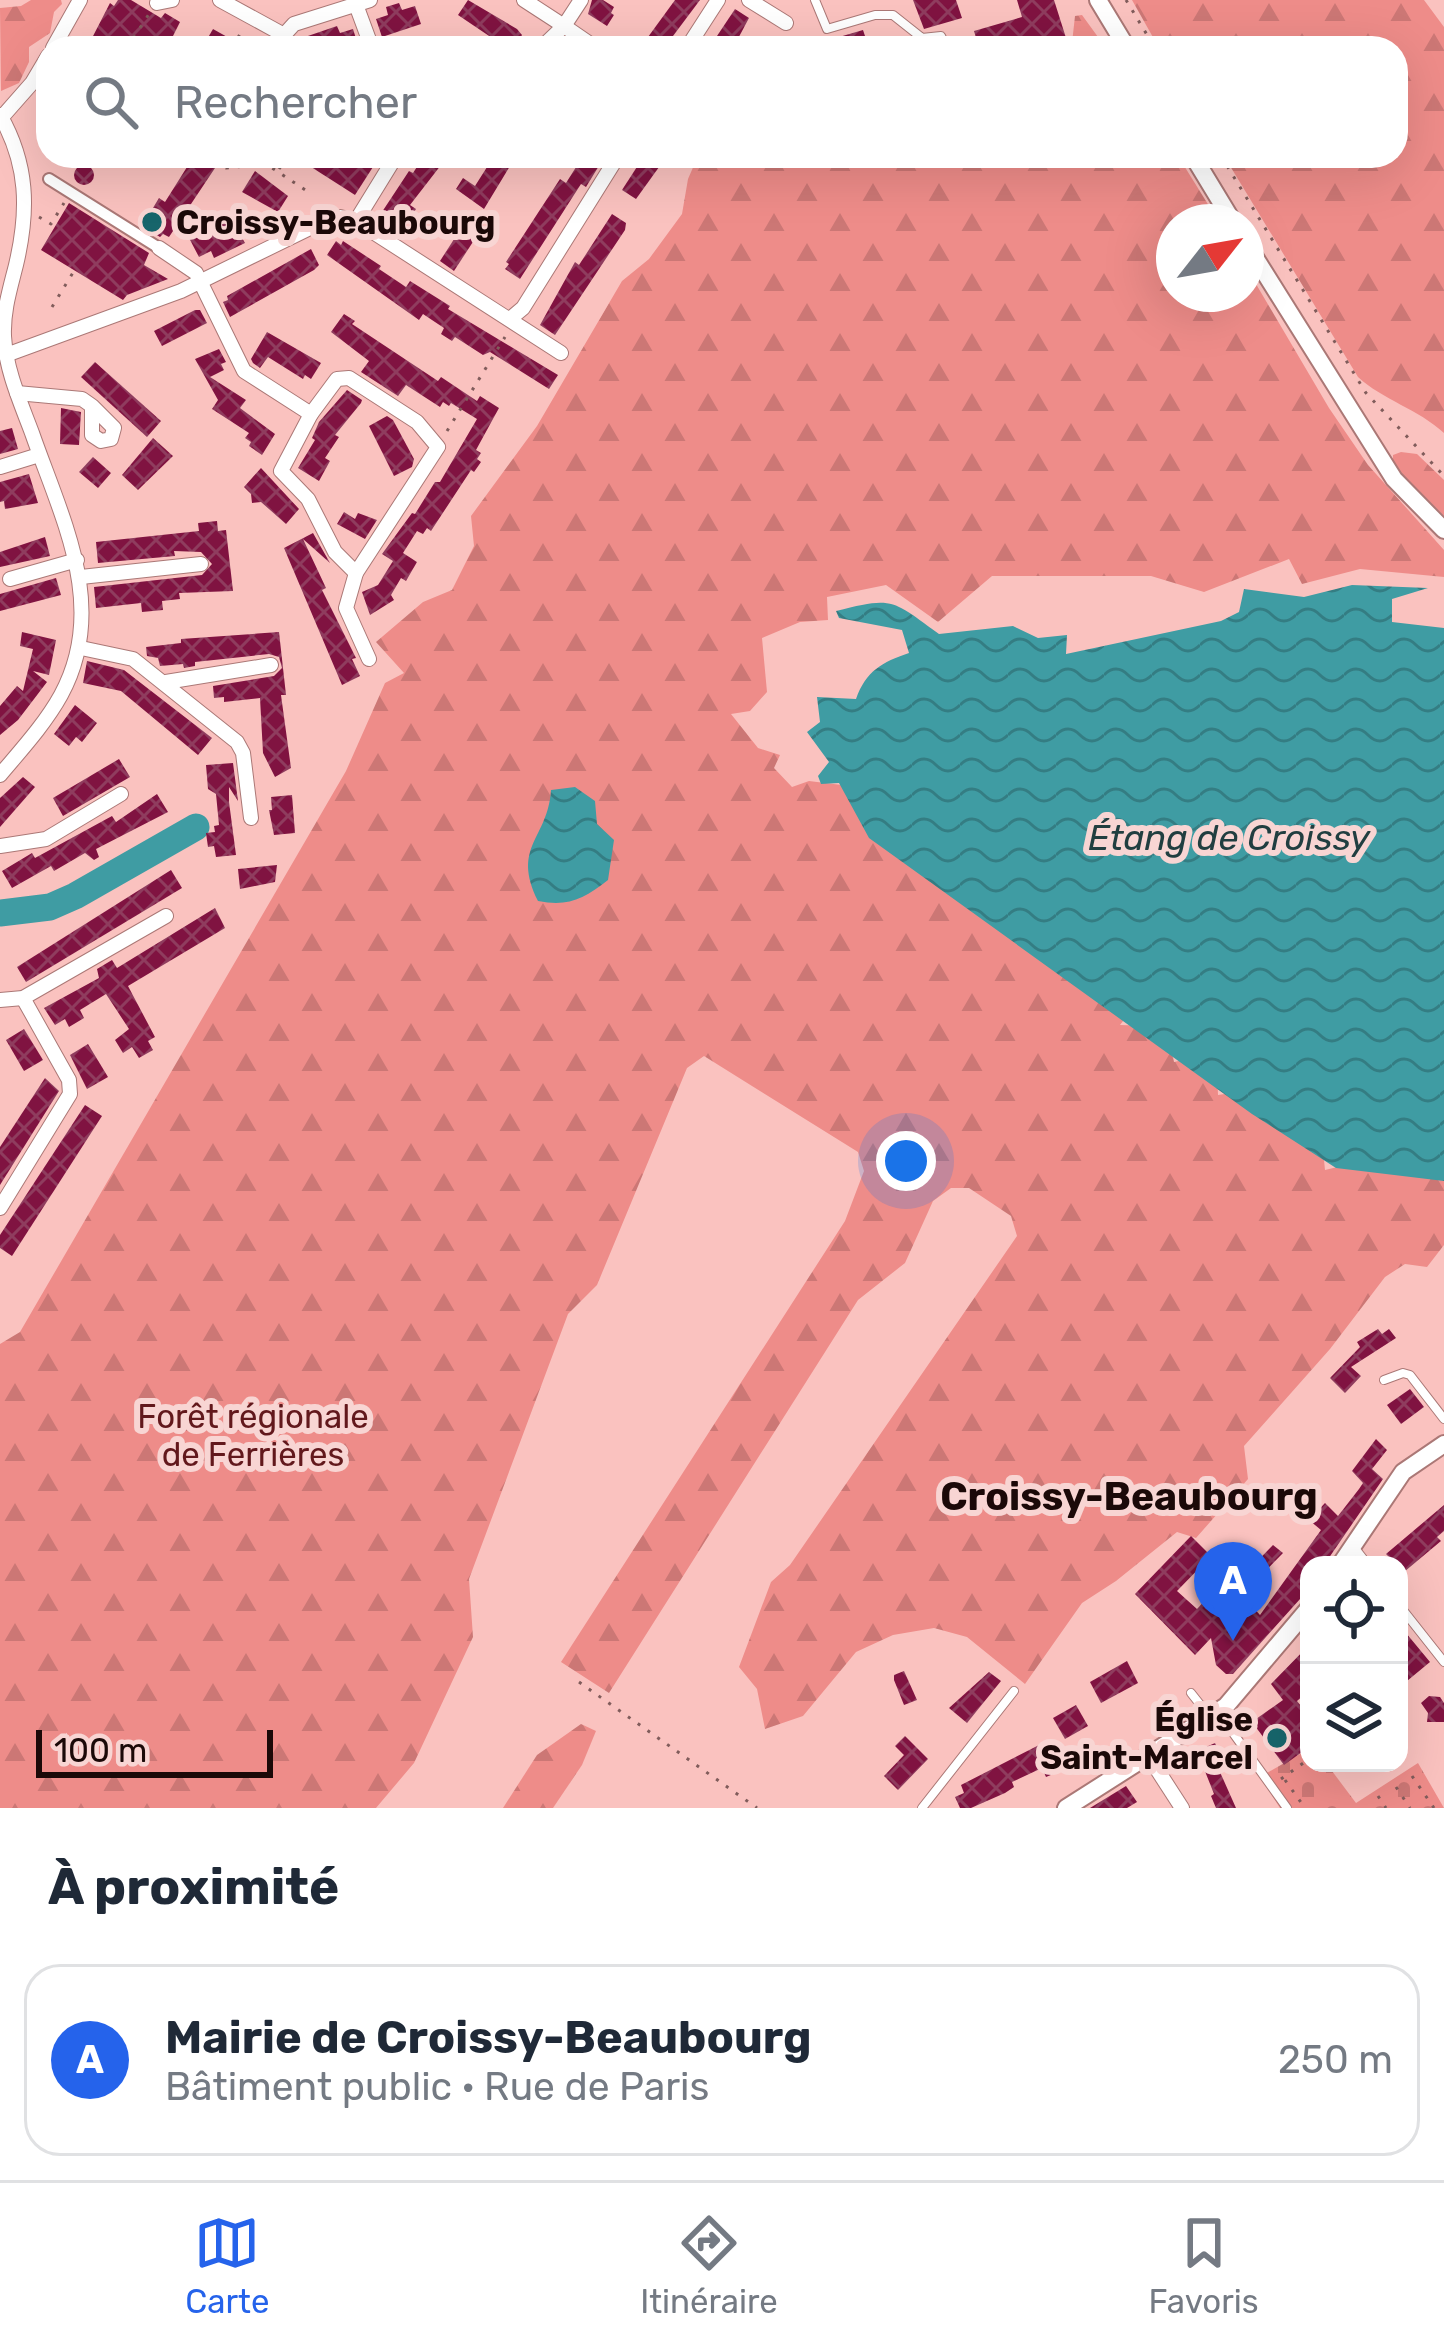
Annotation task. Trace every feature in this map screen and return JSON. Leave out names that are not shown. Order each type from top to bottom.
[{"type":"street","points":[[60,36],[80,0]]},
{"type":"street","points":[[220,0],[277,36]]},
{"type":"street","points":[[524,0],[579,36]]},
{"type":"street","points":[[554,36],[581,0]]},
{"type":"street","points":[[695,36],[718,0]]},
{"type":"street","points":[[749,0],[786,23]]},
{"type":"street","points":[[1099,0],[1120,36]]},
{"type":"street","points":[[288,36],[294,24],[361,2],[369,36]]},
{"type":"street","points":[[0,775],[56,704],[81,648],[77,560],[6,355],[6,306],[26,195],[16,148],[1,116],[22,97],[36,75]]},
{"type":"street","points":[[356,221],[389,168]]},
{"type":"street","points":[[512,318],[523,308],[611,168]]},
{"type":"street","points":[[1200,168],[1222,204]]},
{"type":"street","points":[[49,179],[196,273],[244,371],[311,415]]},
{"type":"street","points":[[6,355],[201,281],[340,217],[356,221],[561,353]]},
{"type":"street","points":[[1264,272],[1394,479],[1444,530]]},
{"type":"street","points":[[356,574],[335,552],[308,499],[280,471],[311,415],[338,379],[350,378],[417,422],[438,447],[356,574],[346,608],[369,659]]},
{"type":"street","points":[[17,392],[82,399],[92,406]]},
{"type":"street","points":[[0,467],[39,455]]},
{"type":"street","points":[[10,579],[77,560]]},
{"type":"street","points":[[81,577],[201,564]]},
{"type":"street","points":[[81,648],[133,659],[241,746],[250,818]]},
{"type":"street","points":[[166,682],[271,665]]},
{"type":"street","points":[[0,846],[46,839],[121,794]]},
{"type":"street","points":[[0,1000],[23,998],[166,916]]},
{"type":"street","points":[[0,1208],[70,1094],[69,1080],[23,998]]},
{"type":"street","points":[[1347,1556],[1403,1472],[1444,1444]]},
{"type":"street","points":[[1066,1808],[1214,1715],[1246,1685],[1300,1619]]},
{"type":"street","points":[[1149,1757],[1182,1808]]},
{"type":"lane","points":[[815,0],[826,29],[892,15],[919,36]]},
{"type":"lane","points":[[1384,1380],[1403,1373],[1410,1376],[1444,1419]]},
{"type":"lane","points":[[1354,1546],[1361,1556]]},
{"type":"lane","points":[[1408,1616],[1444,1662]]},
{"type":"lane","points":[[922,1808],[1014,1690]]},
{"type":"lane","points":[[1191,1693],[1287,1808]]},
{"type":"path","points":[[1126,0],[1148,36]]},
{"type":"path","points":[[137,36],[165,2]]},
{"type":"path","points":[[239,36],[250,17]]},
{"type":"path","points":[[272,168],[307,191]]},
{"type":"path","points":[[1228,168],[1366,393],[1444,476]]},
{"type":"path","points":[[32,213],[51,224],[70,193]]},
{"type":"path","points":[[52,307],[77,266]]},
{"type":"path","points":[[438,447],[507,334],[512,318]]},
{"type":"path","points":[[579,1682],[757,1808]]},
{"type":"path","points":[[1272,1786],[1300,1766]]},
{"type":"path","points":[[1412,1776],[1434,1808]]},
{"type":"path","points":[[1283,1778],[1305,1808]]},
{"type":"path","points":[[1396,1787],[1410,1808]]},
{"type":"path","points":[[1378,1796],[1386,1808]]},
{"type":"green space","points":[[31,0],[61,0],[62,4],[54,12],[50,33],[36,36],[29,47],[29,62],[19,83],[1,91],[0,8]]},
{"type":"green space","points":[[1132,0],[1424,0],[1444,27],[1444,433],[1358,377],[1264,222],[1264,204],[1253,204],[1231,168],[1408,168],[1408,36],[1152,36]]},
{"type":"green space","points":[[1082,15],[1097,36],[1073,36],[1075,16]]},
{"type":"green space","name":"Forêt régionale de Ferrières","points":[[693,168],[1185,168],[1208,204],[1156,204],[1156,312],[1264,312],[1264,298],[1368,465],[1444,550],[1444,577],[1360,569],[1302,584],[1289,559],[1204,592],[1151,576],[992,576],[938,622],[886,585],[827,597],[828,620],[800,622],[762,638],[767,692],[750,711],[731,714],[758,748],[780,755],[774,768],[792,787],[809,781],[850,786],[1133,1008],[1120,1025],[1154,1026],[1171,1046],[1174,1062],[1196,1057],[1217,1068],[1218,1095],[1238,1092],[1323,1150],[1325,1170],[1354,1163],[1444,1171],[1444,1245],[1427,1267],[1405,1264],[1385,1277],[1330,1349],[1244,1446],[1248,1479],[1196,1538],[1177,1532],[1082,1603],[1025,1684],[967,1637],[934,1628],[893,1635],[856,1652],[803,1716],[765,1729],[757,1689],[739,1667],[771,1582],[790,1565],[1017,1236],[1011,1216],[969,1188],[951,1188],[933,1201],[905,1263],[858,1300],[609,1693],[561,1662],[845,1221],[864,1171],[858,1152],[704,1056],[687,1068],[597,1285],[568,1314],[469,1579],[473,1637],[414,1763],[376,1808],[0,1808],[0,1344],[20,1332],[346,771],[385,683],[404,673],[376,642],[423,602],[452,590],[474,546],[471,516],[537,426],[622,281],[649,259],[682,214]]},
{"type":"green space","points":[[1417,454],[1444,480],[1444,516],[1393,465],[1393,455]]},
{"type":"green space","points":[[581,1724],[596,1731],[582,1765],[553,1808],[503,1808],[537,1755]]},
{"type":"green space","points":[[1300,1754],[1300,1772],[1333,1772],[1356,1803],[1418,1763],[1444,1808],[1280,1808],[1260,1777]]},
{"type":"water","name":"Étang de Croissy","points":[[1352,585],[1428,588],[1392,599],[1392,622],[1444,628],[1444,1181],[1336,1168],[1252,1114],[869,838],[839,783],[821,784],[818,776],[829,762],[807,732],[820,722],[817,697],[856,699],[876,669],[909,653],[902,630],[839,618],[836,611],[870,603],[892,604],[939,634],[1013,626],[1038,638],[1067,635],[1066,654],[1221,621],[1239,612],[1244,589],[1304,597]]},
{"type":"water","points":[[575,787],[595,801],[597,824],[614,840],[608,880],[575,900],[538,901],[529,855],[551,790]]},
{"type":"building","points":[[118,0],[131,0],[161,18],[165,13],[180,22],[173,36],[93,36],[110,3],[114,6]]},
{"type":"building","points":[[468,0],[522,35],[489,36],[458,15]]},
{"type":"building","points":[[592,0],[614,7],[607,26],[588,14]]},
{"type":"building","points":[[675,0],[700,0],[673,36],[649,36]]},
{"type":"building","points":[[913,0],[956,0],[962,18],[924,29]]},
{"type":"building","points":[[1017,0],[1054,0],[1065,36],[975,36],[974,31],[1022,17]]},
{"type":"building","points":[[415,6],[421,24],[382,36],[376,19],[388,15],[386,7]]},
{"type":"building","points":[[735,9],[749,18],[739,36],[717,36]]},
{"type":"building","points":[[337,26],[340,33],[353,29],[355,36],[308,36]]},
{"type":"building","points":[[77,168],[91,168],[91,182],[77,182]]},
{"type":"building","points":[[186,168],[215,168],[169,237],[160,237],[142,226],[159,198],[165,202]]},
{"type":"building","points":[[313,168],[372,168],[355,195]]},
{"type":"building","points":[[416,168],[439,168],[410,205],[416,209],[407,223],[399,218],[394,225],[380,215],[409,171]]},
{"type":"building","points":[[486,168],[509,168],[484,209],[456,189],[463,178],[475,186]]},
{"type":"building","points":[[575,168],[598,168],[586,187],[581,184],[520,279],[505,269],[506,262],[560,179],[566,183]]},
{"type":"building","points":[[636,168],[658,168],[636,199],[622,190]]},
{"type":"building","points":[[255,171],[288,196],[278,212],[242,192]]},
{"type":"building","points":[[69,203],[149,253],[144,265],[168,279],[123,300],[41,250]]},
{"type":"building","points":[[245,211],[254,229],[241,236],[245,243],[214,258],[211,251],[199,257],[189,238]]},
{"type":"building","points":[[612,214],[626,223],[625,230],[555,335],[540,325],[575,262],[579,265]]},
{"type":"building","points":[[467,219],[482,228],[454,271],[440,261]]},
{"type":"building","points":[[336,241],[341,245],[343,241],[406,287],[410,281],[558,375],[549,389],[490,352],[483,355],[455,337],[452,341],[441,334],[444,328],[423,314],[419,320],[327,255]]},
{"type":"building","points":[[311,249],[319,265],[314,270],[230,317],[223,302],[227,296]]},
{"type":"building","points":[[200,310],[207,323],[162,346],[154,331]]},
{"type":"building","points":[[344,314],[438,381],[441,377],[477,401],[480,396],[499,408],[476,450],[481,462],[431,531],[417,531],[403,553],[417,562],[406,581],[401,578],[391,595],[394,600],[370,615],[362,592],[378,585],[393,561],[382,554],[435,482],[440,482],[477,419],[451,403],[443,402],[440,407],[406,385],[398,396],[361,372],[369,361],[331,332]]},
{"type":"building","points":[[267,332],[321,363],[311,379],[305,375],[303,379],[268,357],[260,368],[253,363]]},
{"type":"building","points":[[219,349],[226,362],[221,364],[224,370],[210,377],[246,400],[240,408],[275,434],[262,455],[249,446],[245,438],[249,433],[212,409],[218,400],[195,359]]},
{"type":"building","points":[[95,362],[161,421],[147,437],[81,377]]},
{"type":"building","points":[[347,390],[362,400],[335,435],[339,437],[325,458],[330,461],[319,481],[298,468],[315,440],[319,422]]},
{"type":"building","points":[[61,408],[81,412],[79,445],[60,444]]},
{"type":"building","points":[[387,416],[414,459],[412,467],[394,476],[369,426]]},
{"type":"building","points":[[12,428],[18,449],[0,454],[0,431]]},
{"type":"building","points":[[153,438],[173,456],[138,490],[122,475]]},
{"type":"building","points":[[93,457],[111,473],[98,488],[79,472]]},
{"type":"building","points":[[261,468],[299,509],[286,524],[261,502],[252,503],[244,487]]},
{"type":"building","points":[[29,474],[38,503],[5,509],[4,501],[0,502],[0,482]]},
{"type":"building","points":[[344,512],[355,519],[358,513],[377,520],[365,539],[337,524]]},
{"type":"building","points":[[217,521],[218,531],[226,530],[233,591],[179,593],[180,599],[162,601],[163,610],[142,612],[141,603],[96,608],[94,587],[202,575],[212,564],[201,552],[174,551],[175,556],[98,563],[96,542],[199,531],[198,523]]},
{"type":"building","points":[[313,533],[330,563],[303,539],[360,676],[342,685],[284,548]]},
{"type":"building","points":[[45,537],[50,556],[0,567],[0,552]]},
{"type":"building","points":[[56,578],[61,595],[0,611],[0,594]]},
{"type":"building","points":[[22,632],[56,640],[49,675],[33,671],[47,682],[0,735],[0,706],[17,686],[23,691],[33,649],[20,646]]},
{"type":"building","points":[[279,632],[291,768],[275,777],[263,753],[260,698],[224,702],[224,697],[214,698],[213,686],[274,676],[282,668],[279,657],[195,662],[184,668],[183,664],[160,666],[158,658],[147,656],[146,647],[181,643],[181,639]]},
{"type":"building","points":[[87,661],[124,670],[212,738],[198,755],[121,691],[83,683]]},
{"type":"building","points":[[75,705],[97,723],[82,742],[76,737],[69,746],[54,734]]},
{"type":"building","points":[[119,759],[130,777],[63,816],[53,798]]},
{"type":"building","points":[[233,763],[238,801],[229,787],[229,802],[236,855],[216,857],[206,833],[215,832],[214,826],[219,825],[216,794],[208,789],[206,765]]},
{"type":"building","points":[[23,777],[35,787],[0,827],[0,798]]},
{"type":"building","points":[[157,794],[168,812],[96,849],[99,857],[94,860],[85,853],[12,888],[2,871],[112,816],[116,822]]},
{"type":"building","points":[[292,795],[295,833],[274,835],[271,797]]},
{"type":"building","points":[[277,865],[275,882],[240,889],[238,869]]},
{"type":"building","points":[[171,870],[182,888],[26,982],[17,967]]},
{"type":"building","points":[[215,908],[225,928],[128,986],[155,1037],[148,1041],[153,1050],[139,1058],[132,1047],[123,1053],[115,1040],[129,1029],[106,994],[80,1010],[84,1018],[69,1027],[65,1019],[55,1025],[44,1008],[99,978],[97,969],[112,960],[117,968]]},
{"type":"building","points":[[24,1029],[43,1060],[24,1071],[6,1040]]},
{"type":"building","points":[[88,1044],[108,1077],[87,1089],[70,1055]]},
{"type":"building","points":[[45,1078],[59,1091],[0,1185],[0,1147]]},
{"type":"building","points":[[85,1105],[102,1116],[12,1256],[0,1248],[0,1235]]},
{"type":"building","points":[[1378,1329],[1382,1334],[1389,1329],[1396,1338],[1351,1367],[1361,1376],[1345,1393],[1330,1378],[1360,1347],[1357,1342]]},
{"type":"building","points":[[1410,1389],[1424,1407],[1401,1424],[1387,1405]]},
{"type":"building","points":[[1376,1439],[1387,1450],[1372,1469],[1383,1479],[1330,1556],[1302,1556],[1321,1530],[1309,1520],[1325,1503],[1338,1516],[1363,1483],[1352,1471]]},
{"type":"building","points":[[1444,1505],[1444,1531],[1437,1537],[1441,1541],[1408,1569],[1408,1556],[1386,1554]]},
{"type":"building","points":[[1191,1536],[1211,1556],[1177,1591],[1197,1609],[1230,1574],[1237,1582],[1273,1545],[1283,1553],[1242,1595],[1260,1615],[1300,1559],[1300,1599],[1233,1674],[1216,1665],[1211,1638],[1195,1655],[1135,1594]]},
{"type":"building","points":[[1408,1635],[1430,1662],[1408,1680]]},
{"type":"building","points":[[1300,1654],[1300,1753],[1284,1765],[1255,1726],[1256,1719],[1283,1700],[1271,1684]]},
{"type":"building","points":[[1127,1661],[1138,1683],[1101,1703],[1090,1682]]},
{"type":"building","points":[[904,1671],[917,1700],[904,1705],[894,1675]]},
{"type":"building","points":[[989,1672],[1001,1681],[967,1723],[949,1708]]},
{"type":"building","points":[[1429,1696],[1440,1697],[1444,1703],[1444,1722],[1427,1722],[1428,1713],[1421,1703]]},
{"type":"building","points":[[1076,1705],[1088,1726],[1065,1739],[1053,1718]]},
{"type":"building","points":[[905,1736],[928,1759],[898,1790],[884,1776],[904,1755],[895,1746]]},
{"type":"building","points":[[1045,1742],[1058,1772],[1046,1777],[1042,1768],[1012,1782],[1014,1787],[1005,1793],[960,1808],[955,1797],[964,1793],[961,1785]]},
{"type":"building","points":[[1215,1743],[1227,1769],[1220,1772],[1236,1808],[1216,1808],[1211,1796],[1197,1751]]},
{"type":"building","points":[[1126,1786],[1137,1802],[1127,1808],[1090,1808]]},
{"type":"waterway","points":[[0,913],[50,907],[196,827]]},
{"type":"place","name":"Croissy-Beaubourg","points":[[152,222]]},
{"type":"place","name":"Mairie de Croissy-Beaubourg","points":[[1233,1641]]},
{"type":"place","name":"Église Saint-Marcel","points":[[1277,1738]]},
{"type":"district","name":"Croissy-Beaubourg","points":[[1129,1496]]}]
